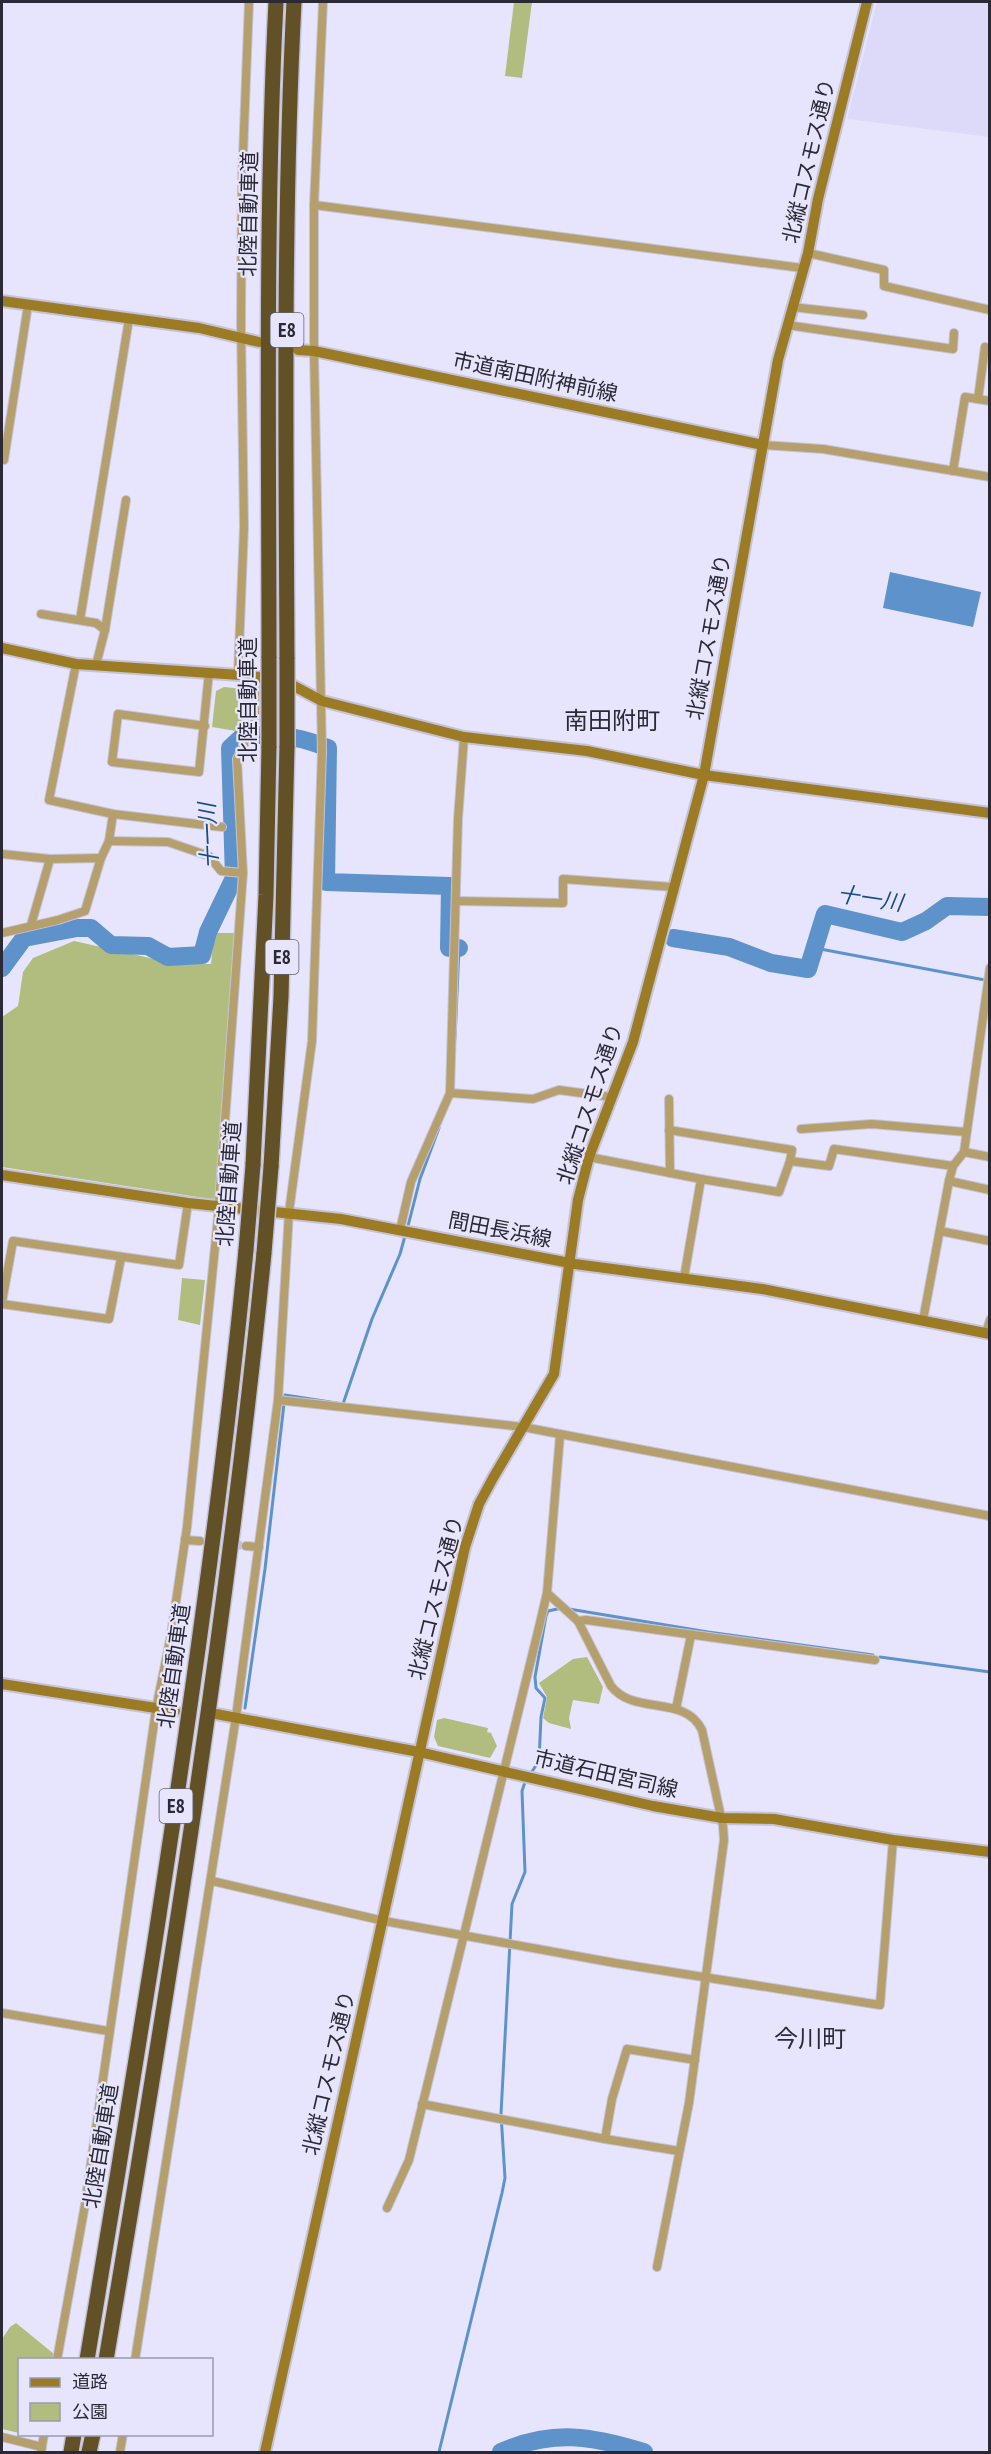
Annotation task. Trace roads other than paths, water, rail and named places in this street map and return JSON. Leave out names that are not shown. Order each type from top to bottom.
[{"type":"highway","name":"北陸自動車道","points":[[87,2358],[196,1665],[228,1423],[253,1165],[266,895],[269,746],[268,381],[271,138],[276,2]]},
{"type":"highway","name":"北陸自動車道","points":[[106,2358],[198,1782],[246,1426],[271,1167],[281,985],[287,746],[286,346],[294,2]]},
{"type":"highway","points":[[70,2452],[74,2436]]},
{"type":"highway","points":[[89,2452],[93,2436]]},
{"type":"street","points":[[238,674],[244,527],[242,181],[249,2]]},
{"type":"street","points":[[135,2358],[212,1881],[259,1547],[278,1400],[290,1212],[312,1041],[322,701],[314,351],[314,205],[323,2]]},
{"type":"street","name":"北縦コスモス通り","points":[[265,2452],[465,1547],[479,1504],[554,1374],[578,1200],[589,1157],[633,1042],[704,775],[763,445],[787,325],[808,254],[818,199],[867,2]]},
{"type":"street","points":[[314,205],[802,268]]},
{"type":"street","points":[[808,254],[884,270],[884,286],[990,310]]},
{"type":"street","points":[[2,301],[200,328],[259,342]]},
{"type":"street","points":[[4,460],[28,305]]},
{"type":"street","points":[[792,306],[862,315]]},
{"type":"street","points":[[80,620],[129,319]]},
{"type":"street","points":[[787,325],[953,349],[954,333]]},
{"type":"street","points":[[978,399],[985,347]]},
{"type":"street","name":"市道南田附神前線","points":[[298,350],[314,351],[763,445]]},
{"type":"street","points":[[953,471],[965,397],[990,401]]},
{"type":"street","points":[[763,445],[823,449],[990,477]]},
{"type":"street","points":[[96,665],[105,630],[126,500]]},
{"type":"street","points":[[41,614],[96,623],[105,630]]},
{"type":"street","points":[[2,648],[76,664],[255,676],[294,686],[322,701],[464,737],[587,751],[704,775],[990,813]]},
{"type":"street","points":[[76,664],[49,800],[113,814],[222,826]]},
{"type":"street","points":[[205,726],[118,714],[112,762],[199,772],[205,726],[209,672]]},
{"type":"street","points":[[57,2358],[85,2205],[108,2031],[156,1709],[171,1635],[185,1540],[219,1206],[241,873],[237,759],[255,723],[255,676]]},
{"type":"street","points":[[400,1230],[411,1182],[450,1093],[458,819],[464,737]]},
{"type":"street","points":[[2,933],[85,911],[108,841],[113,814]]},
{"type":"street","points":[[108,841],[168,842],[209,856],[221,871],[241,873]]},
{"type":"street","points":[[2,854],[50,859],[102,858]]},
{"type":"street","points":[[31,925],[50,859]]},
{"type":"street","points":[[457,901],[563,903],[563,879],[673,887]]},
{"type":"street","points":[[923,1320],[953,1166],[964,1152],[990,968]]},
{"type":"street","points":[[450,1093],[533,1099],[559,1089],[611,1097]]},
{"type":"street","points":[[669,1099],[670,1173]]},
{"type":"street","points":[[801,1129],[872,1124],[966,1132]]},
{"type":"street","points":[[589,1157],[779,1192],[792,1150],[669,1130]]},
{"type":"street","points":[[790,1161],[829,1166],[834,1149],[953,1166]]},
{"type":"street","points":[[964,1152],[990,1157]]},
{"type":"street","name":"間田長浜線","points":[[2,1175],[188,1203],[340,1219],[570,1263],[762,1289],[988,1333]]},
{"type":"street","points":[[684,1278],[700,1179]]},
{"type":"street","points":[[950,1181],[990,1190]]},
{"type":"street","points":[[121,1258],[109,1319],[2,1303],[13,1242],[179,1265],[188,1203]]},
{"type":"street","points":[[940,1231],[990,1241]]},
{"type":"street","points":[[988,1333],[990,1320]]},
{"type":"street","points":[[278,1400],[523,1427],[990,1516]]},
{"type":"street","points":[[387,2208],[409,2160],[547,1593],[560,1435]]},
{"type":"street","points":[[185,1540],[200,1541]]},
{"type":"street","points":[[246,1546],[259,1547]]},
{"type":"street","points":[[547,1593],[578,1621],[611,1686],[618,1694],[632,1701],[676,1709],[692,1716],[702,1730],[722,1818],[724,1840],[704,1977],[695,2060],[657,2267]]},
{"type":"street","points":[[578,1621],[586,1620],[875,1660]]},
{"type":"street","points":[[676,1709],[691,1635]]},
{"type":"street","points":[[2,1684],[175,1711]]},
{"type":"street","name":"市道石田宮司線","points":[[216,1714],[420,1752],[652,1806],[722,1818],[774,1819],[893,1840],[990,1852]]},
{"type":"street","points":[[212,1881],[384,1921],[615,1963],[880,2005],[893,1840]]},
{"type":"street","points":[[2,2013],[108,2031]]},
{"type":"street","points":[[605,2139],[612,2099],[627,2049],[695,2060]]},
{"type":"street","points":[[422,2104],[679,2151]]},
{"type":"street","points":[[2,2436],[41,2450]]},
{"type":"street","points":[[120,2452],[123,2436]]},
{"type":"water","points":[[890,572],[981,592],[973,627],[883,608]]},
{"type":"waterway","name":"十一川","points":[[259,735],[294,738],[328,748],[326,882],[450,886],[449,948],[459,948]]},
{"type":"waterway","name":"十一川","points":[[2,968],[24,938],[77,928],[91,928],[111,945],[148,946],[168,957],[202,955],[208,932],[234,878],[230,748],[241,738]]},
{"type":"waterway","name":"十一川","points":[[673,938],[729,947],[771,963],[808,969],[825,914],[902,932],[926,921],[947,906],[990,907]]},
{"type":"waterway","points":[[455,1039],[459,948]]},
{"type":"waterway","points":[[815,948],[985,980]]},
{"type":"waterway","points":[[408,1226],[420,1179],[439,1128]]},
{"type":"waterway","points":[[245,1708],[265,1569],[285,1395],[343,1404],[372,1319],[400,1254],[405,1236]]},
{"type":"waterway","points":[[439,2452],[505,2178],[501,2114],[512,1904],[525,1872],[522,1791],[525,1782],[539,1761],[541,1717],[545,1698],[536,1688],[535,1677],[546,1616],[548,1611],[562,1608]]},
{"type":"waterway","points":[[569,1609],[708,1632],[873,1655]]},
{"type":"waterway","points":[[880,1657],[990,1672]]},
{"type":"waterway","points":[[501,2452],[538,2440],[572,2437],[607,2442],[644,2452]]},
{"type":"tunnel","points":[[210,1542],[246,1546]]},
{"type":"district","name":"南田附町","points":[[612,721]]},
{"type":"district","name":"今川町","points":[[810,2039]]}]
